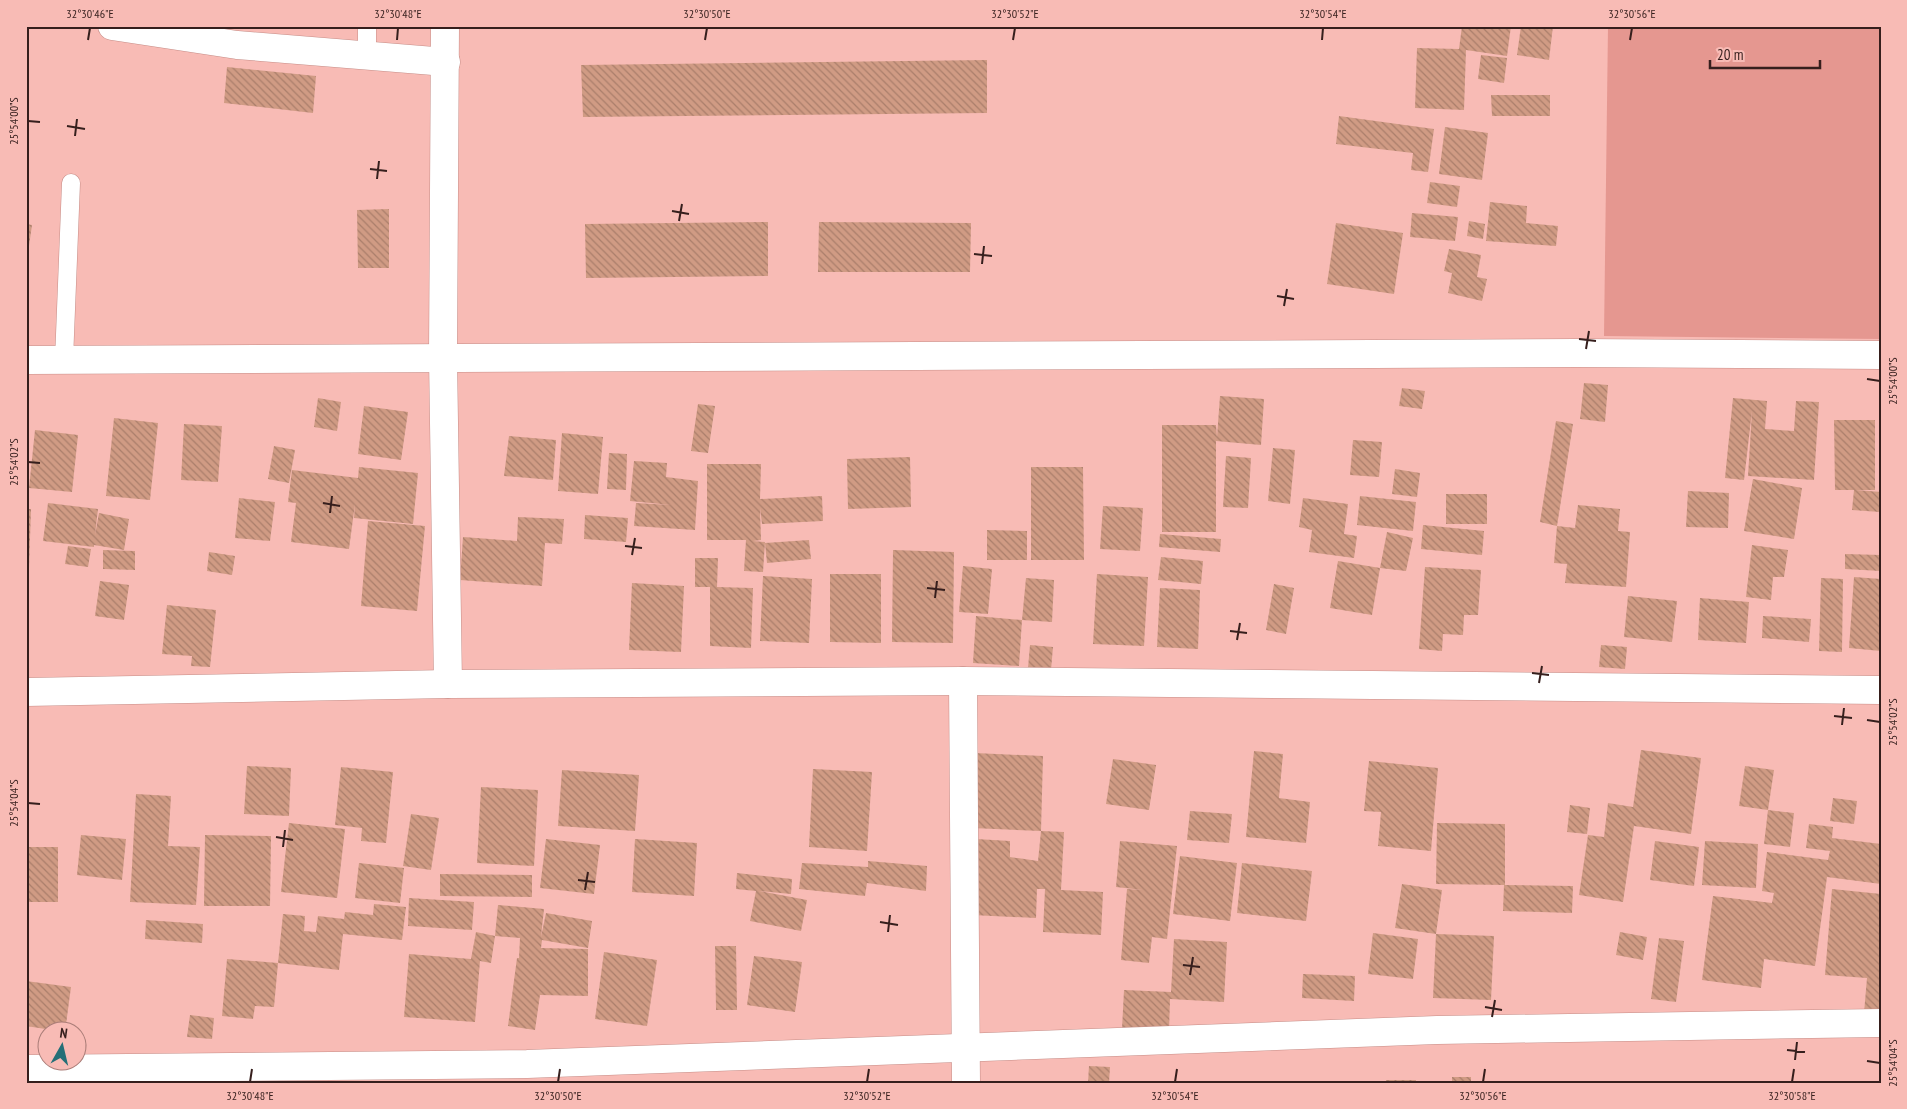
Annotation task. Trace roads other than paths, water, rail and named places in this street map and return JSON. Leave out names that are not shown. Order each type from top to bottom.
[{"type":"street","points":[[112,26],[237,45],[446,62]]},
{"type":"street","points":[[445,26],[443,357],[448,684]]},
{"type":"street","points":[[26,360],[1567,353],[1881,355]]},
{"type":"street","points":[[963,681],[966,1083]]},
{"type":"street","points":[[26,692],[448,684],[963,681],[1881,690]]},
{"type":"street","points":[[26,1069],[526,1064],[1437,1030],[1881,1023]]},
{"type":"lane","points":[[367,26],[367,56]]},
{"type":"lane","points":[[64,360],[71,183]]}]
